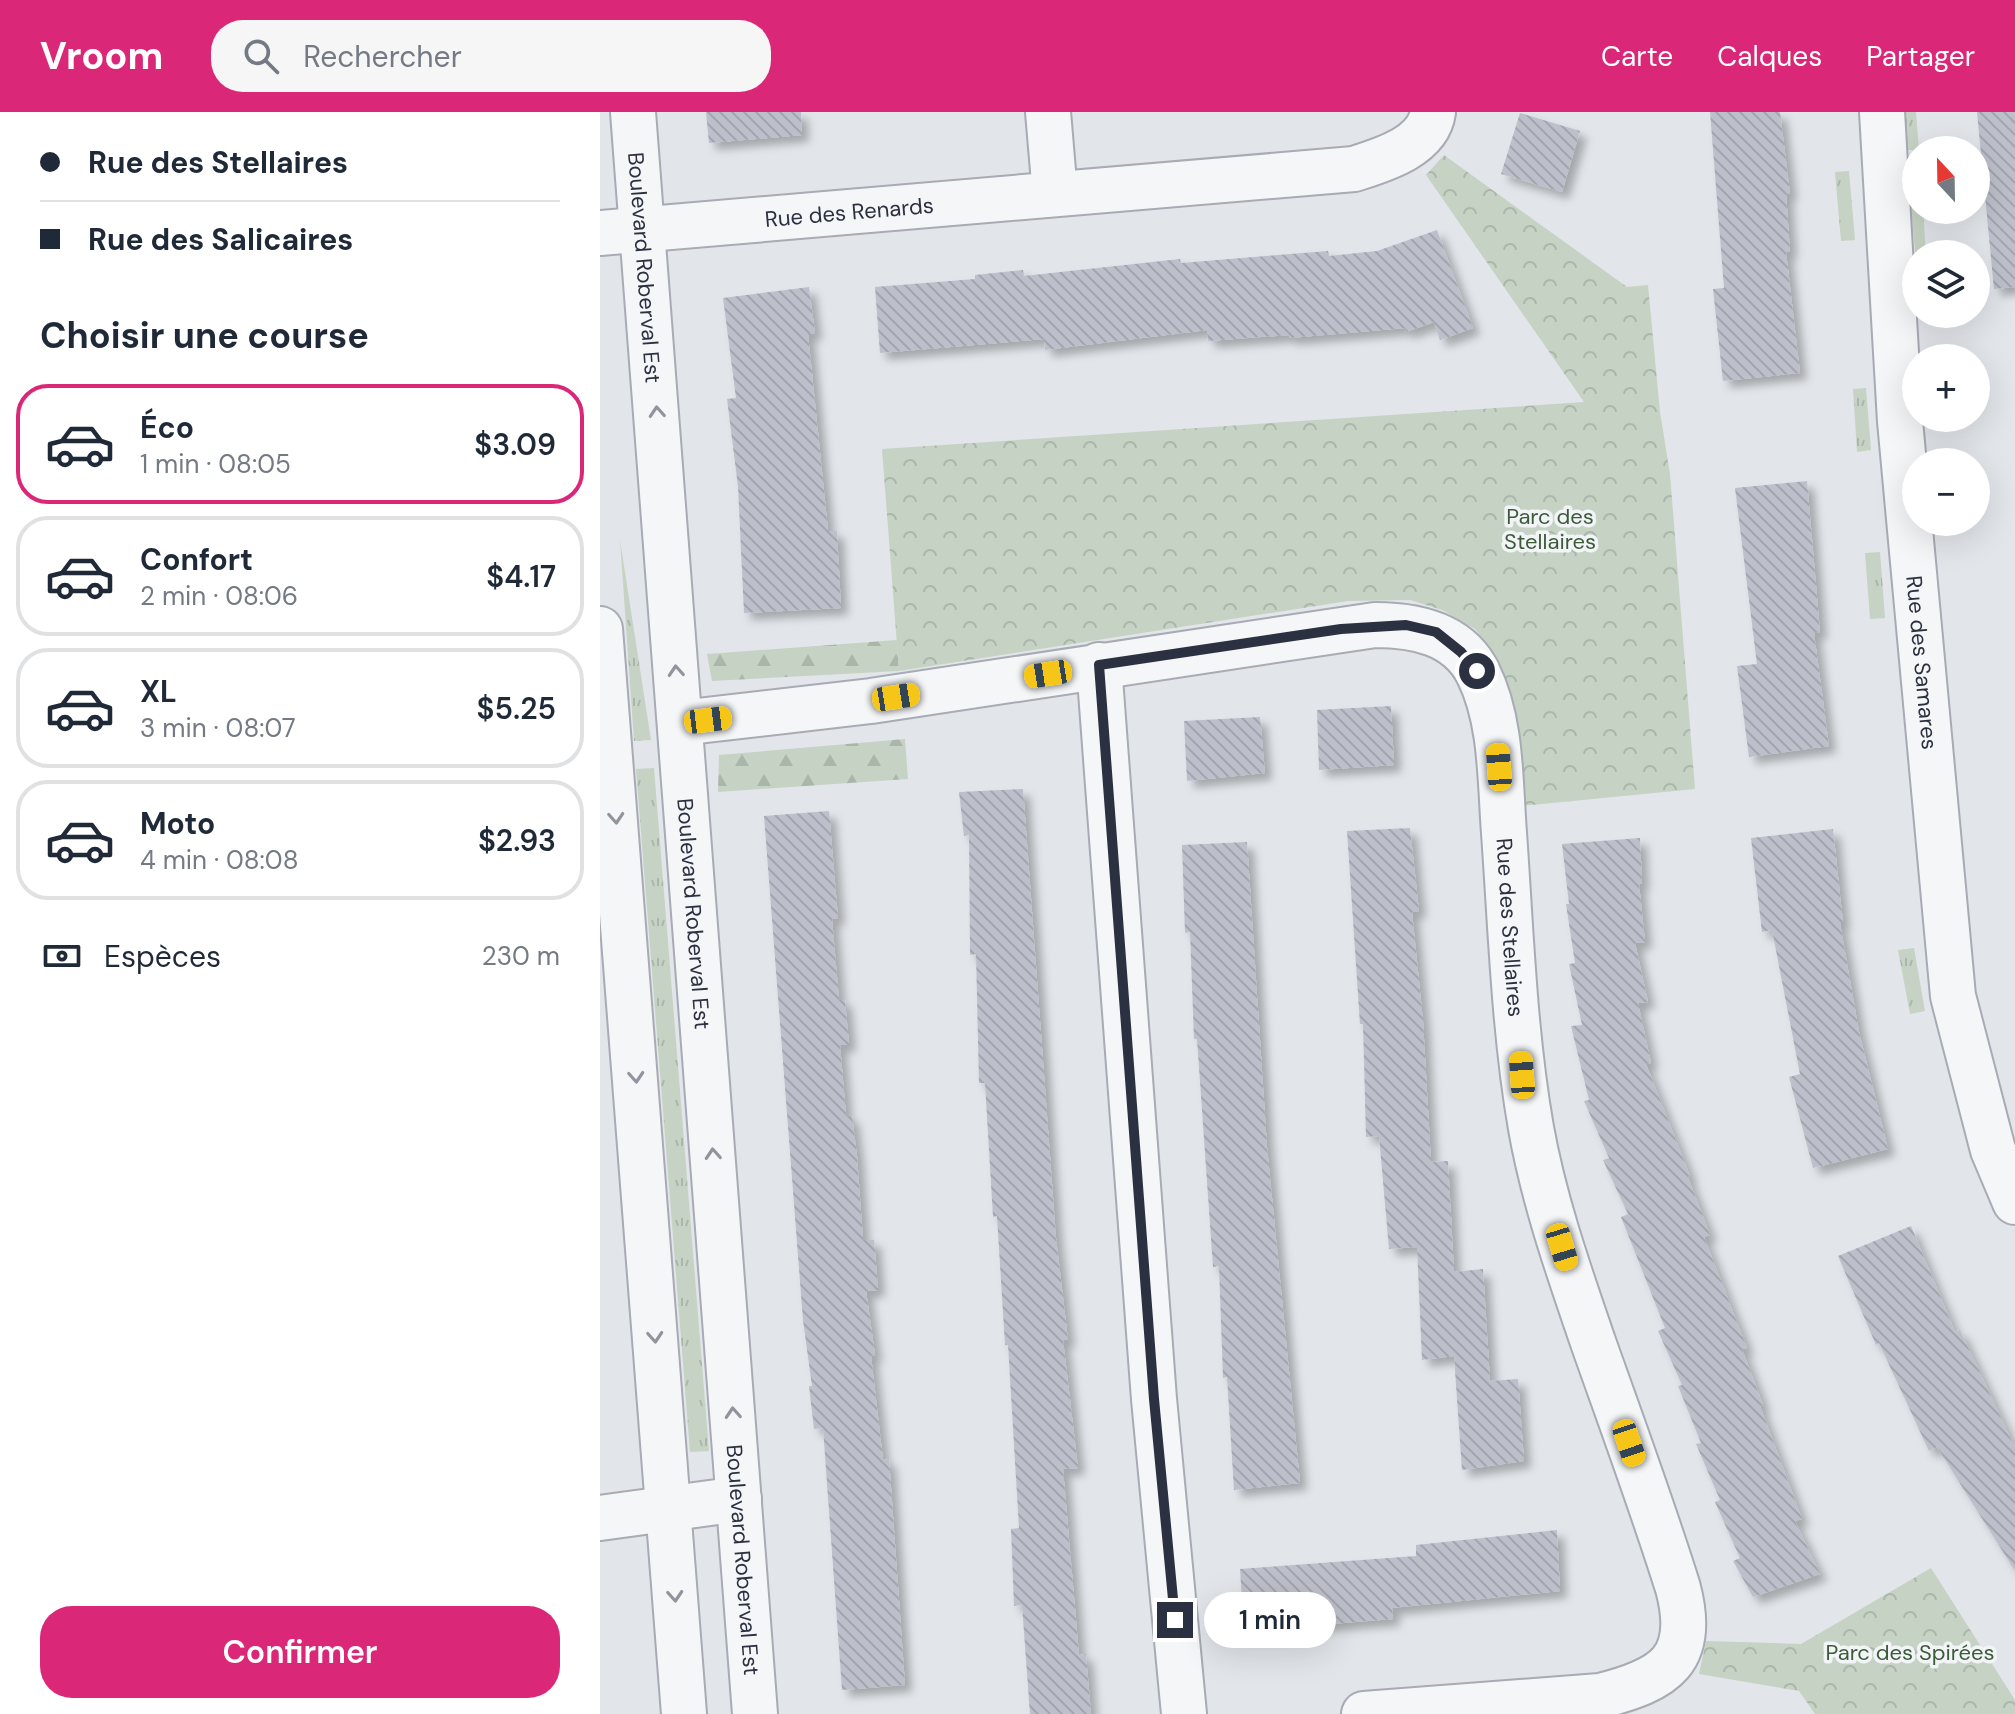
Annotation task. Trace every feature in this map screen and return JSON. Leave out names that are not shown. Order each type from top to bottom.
[{"type":"street","name":"Boulevard Roberval Est","points":[[633,112],[755,1714]]},
{"type":"street","points":[[1048,112],[1055,194]]},
{"type":"street","name":"Rue des Renards","points":[[600,233],[1354,169],[1393,157],[1415,141],[1432,120],[1433,112]]},
{"type":"street","name":"Rue des Samares","points":[[1882,112],[1900,421],[1953,996],[1993,1150],[2015,1202]]},
{"type":"street","name":"Rue des Stellaires","points":[[680,723],[871,701],[1341,629],[1406,625],[1436,632],[1461,652],[1477,671],[1496,738],[1522,1075],[1532,1133],[1546,1196],[1578,1298],[1678,1588],[1685,1630],[1673,1662],[1658,1675],[1631,1688],[1600,1696],[1364,1714]]},
{"type":"street","points":[[600,629],[684,1714]]},
{"type":"street","points":[[1099,665],[1154,1399],[1184,1714]]},
{"type":"street","points":[[600,1518],[739,1499]]},
{"type":"green space","points":[[1904,112],[1916,112],[1918,136],[1905,136]]},
{"type":"green space","name":"Parc des Stellaires","points":[[1444,155],[1627,287],[1648,285],[1660,412],[1670,474],[1695,789],[1521,806],[1506,686],[1496,656],[1475,629],[1442,610],[1410,600],[1348,601],[899,671],[882,449],[1584,402],[1426,175]]},
{"type":"green space","points":[[1849,171],[1855,240],[1841,241],[1835,172]]},
{"type":"green space","points":[[1913,224],[1924,224],[1925,240],[1914,240]]},
{"type":"green space","points":[[1866,388],[1871,450],[1857,452],[1853,389]]},
{"type":"green space","points":[[620,540],[651,740],[634,741]]},
{"type":"green space","points":[[1880,552],[1885,618],[1870,619],[1865,553]]},
{"type":"green space","points":[[897,640],[899,671],[712,681],[707,654]]},
{"type":"green space","points":[[905,739],[908,779],[718,792],[719,755]]},
{"type":"green space","points":[[654,768],[709,1451],[690,1452],[636,769]]},
{"type":"green space","points":[[1914,948],[1925,1011],[1910,1014],[1898,950]]},
{"type":"green space","name":"Parc des Spirées","points":[[1931,1568],[2015,1700],[2015,1714],[1815,1714],[1799,1691],[1699,1674],[1706,1641],[1801,1644]]},
{"type":"building","points":[[706,112],[801,112],[802,135],[709,143]]},
{"type":"building","points":[[1710,112],[1780,112],[1790,194],[1786,194],[1790,252],[1786,252],[1800,373],[1723,381],[1713,289],[1724,288]]},
{"type":"building","points":[[1977,112],[2015,112],[2015,287],[1994,289],[1988,224],[1990,136],[1979,136]]},
{"type":"building","points":[[1520,113],[1580,131],[1562,192],[1501,174]]},
{"type":"building","points":[[1437,230],[1473,328],[1440,340],[1434,322],[1406,332],[1405,328],[1208,341],[1207,330],[1045,350],[1044,339],[880,353],[875,287],[975,279],[975,275],[1023,270],[1024,276],[1180,259],[1181,263],[1328,251],[1329,256],[1377,251]]},
{"type":"building","points":[[809,287],[815,333],[808,334],[828,531],[837,531],[841,608],[744,613],[738,486],[727,399],[736,398],[723,298]]},
{"type":"building","points":[[1807,481],[1820,632],[1814,633],[1829,746],[1749,757],[1737,666],[1757,664],[1735,488]]},
{"type":"building","points":[[1391,706],[1394,765],[1319,770],[1317,710]]},
{"type":"building","points":[[1260,717],[1265,773],[1187,781],[1184,721]]},
{"type":"building","points":[[1023,789],[1056,1238],[1068,1340],[1063,1340],[1078,1468],[1063,1469],[1079,1655],[1086,1654],[1091,1714],[1030,1714],[1022,1605],[1014,1606],[1011,1529],[1019,1528],[1008,1345],[1005,1345],[997,1216],[993,1217],[985,1083],[979,1083],[976,954],[970,955],[969,835],[964,836],[959,792]]},
{"type":"building","points":[[829,811],[838,918],[832,919],[839,1000],[845,1000],[849,1045],[840,1045],[846,1116],[852,1116],[863,1240],[874,1240],[878,1290],[866,1291],[875,1355],[871,1356],[883,1460],[889,1459],[905,1685],[842,1690],[823,1428],[814,1429],[803,1320],[764,816]]},
{"type":"building","points":[[1410,828],[1419,911],[1412,912],[1423,1021],[1431,1162],[1448,1161],[1454,1272],[1483,1269],[1490,1381],[1518,1379],[1524,1461],[1462,1470],[1454,1356],[1422,1360],[1417,1247],[1389,1249],[1379,1136],[1366,1137],[1363,1024],[1360,1024],[1347,831]]},
{"type":"building","points":[[1833,829],[1843,923],[1840,923],[1859,1032],[1888,1149],[1813,1168],[1789,1077],[1800,1074],[1772,930],[1762,932],[1751,838]]},
{"type":"building","points":[[1640,838],[1642,883],[1639,884],[1645,942],[1635,943],[1648,1002],[1638,1003],[1651,1063],[1646,1064],[1690,1176],[1710,1235],[1704,1237],[1747,1348],[1742,1349],[1763,1405],[1760,1406],[1802,1519],[1795,1521],[1820,1574],[1753,1597],[1733,1561],[1740,1558],[1715,1502],[1720,1500],[1696,1444],[1701,1443],[1678,1386],[1682,1385],[1658,1331],[1665,1328],[1621,1217],[1628,1214],[1603,1160],[1609,1158],[1584,1101],[1589,1100],[1571,1026],[1582,1025],[1569,964],[1575,963],[1566,904],[1569,904],[1562,844]]},
{"type":"building","points":[[1247,842],[1267,1147],[1300,1483],[1234,1490],[1227,1377],[1223,1378],[1219,1266],[1213,1267],[1197,1039],[1194,1039],[1190,932],[1185,933],[1182,845]]},
{"type":"building","points":[[1911,1226],[1955,1332],[1960,1330],[2015,1448],[2015,1571],[1937,1447],[1929,1451],[1879,1343],[1876,1345],[1838,1256]]},
{"type":"building","points":[[1557,1530],[1560,1591],[1392,1608],[1393,1619],[1244,1631],[1240,1569],[1416,1556],[1416,1545]]},
{"type":"route","points":[[1175,1620],[1154,1399],[1099,665],[1341,629],[1406,625],[1436,632],[1461,652],[1477,671]]}]
